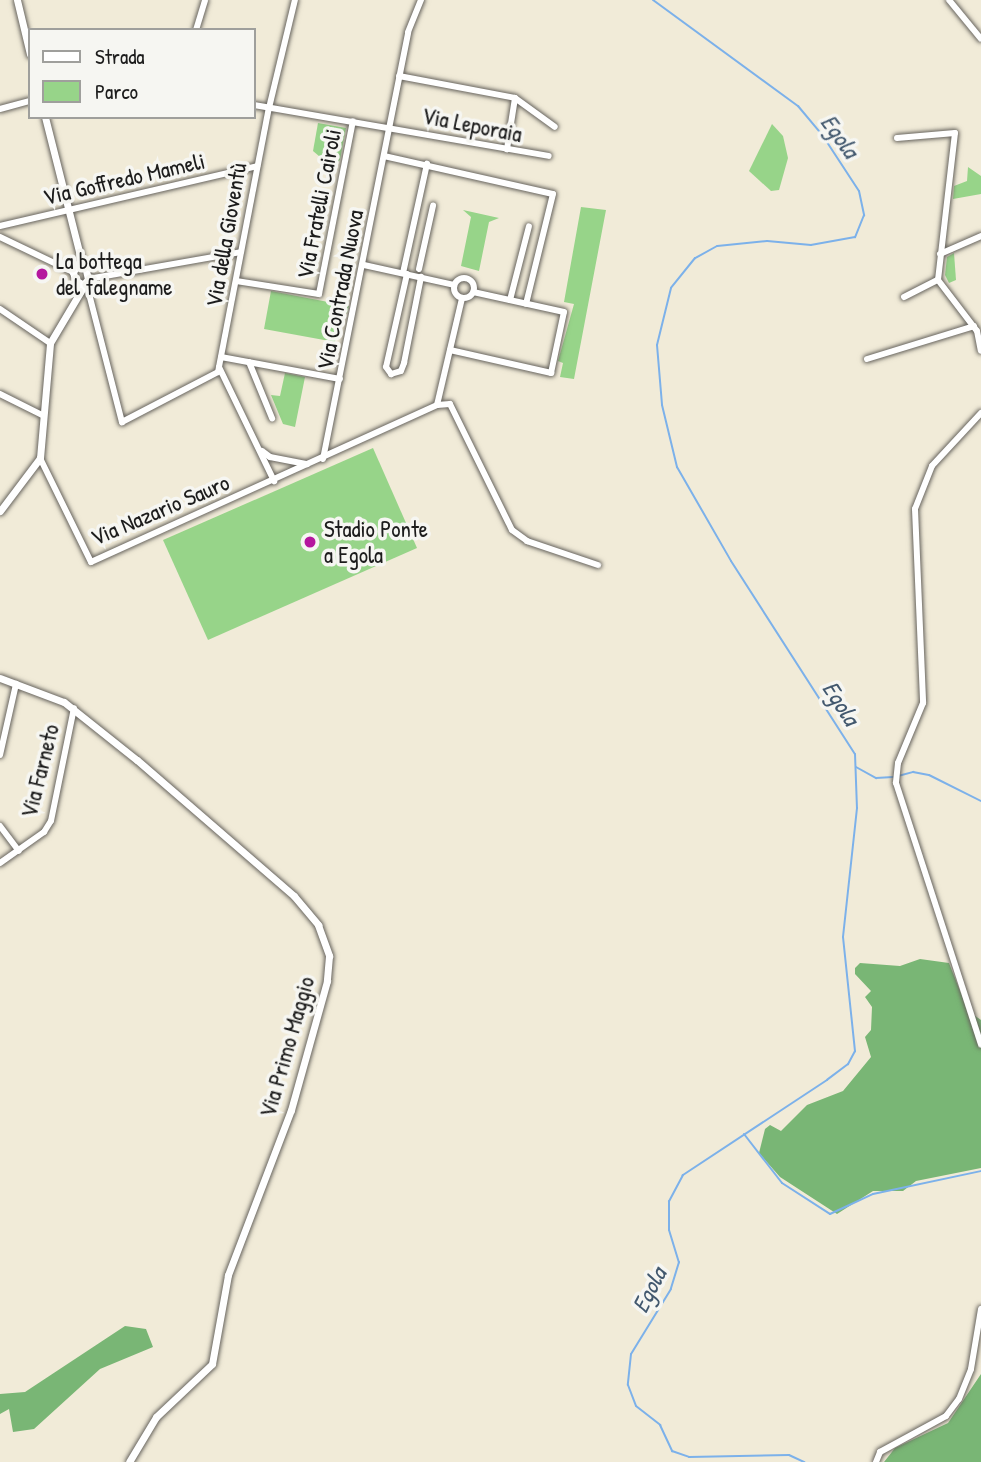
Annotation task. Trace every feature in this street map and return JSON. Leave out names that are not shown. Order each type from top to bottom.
[{"type":"street","points":[[17,0],[28,46]]},
{"type":"street","points":[[197,28],[205,0]]},
{"type":"street","name":"Via della Gioventù","points":[[219,367],[269,108],[295,0]]},
{"type":"street","points":[[949,0],[981,38]]},
{"type":"street","name":"Via Leporaia","points":[[389,127],[399,76],[420,2]]},
{"type":"street","points":[[399,76],[515,98],[555,127]]},
{"type":"street","points":[[507,149],[515,98]]},
{"type":"street","points":[[0,109],[28,102]]},
{"type":"street","name":"Via Leporaia","points":[[256,105],[549,156]]},
{"type":"street","points":[[46,119],[76,238],[77,266],[122,422],[212,377],[219,367],[274,481]]},
{"type":"street","name":"Via Fratelli Cairoli","points":[[236,281],[319,294],[353,121]]},
{"type":"street","name":"Via Contrada Nuova","points":[[323,458],[364,265],[389,127]]},
{"type":"street","points":[[897,138],[955,133],[938,281],[977,329],[981,351]]},
{"type":"street","points":[[384,156],[553,194],[526,304]]},
{"type":"street","points":[[421,277],[404,363],[401,371],[391,374],[386,367],[427,164]]},
{"type":"street","name":"Via Goffredo Mameli","points":[[0,226],[257,166]]},
{"type":"street","points":[[419,269],[433,206]]},
{"type":"street","points":[[510,300],[529,226]]},
{"type":"street","points":[[412,229],[427,232]]},
{"type":"street","points":[[940,254],[981,236]]},
{"type":"street","points":[[0,237],[77,266],[83,282],[50,343],[40,458],[0,511]]},
{"type":"street","points":[[83,282],[241,252]]},
{"type":"street","points":[[522,255],[537,258]]},
{"type":"street","points":[[364,265],[454,285],[468,279],[472,292]]},
{"type":"street","points":[[904,297],[938,281]]},
{"type":"street","points":[[454,285],[462,298],[437,405],[454,405],[512,530],[527,541],[598,565]]},
{"type":"street","points":[[450,350],[551,373],[564,312],[472,292],[462,298]]},
{"type":"street","points":[[0,309],[50,343]]},
{"type":"street","points":[[867,359],[977,329]]},
{"type":"street","points":[[221,357],[340,379]]},
{"type":"street","points":[[249,362],[272,418]]},
{"type":"street","points":[[0,394],[44,416]]},
{"type":"street","name":"Via Nazario Sauro","points":[[40,458],[91,562],[437,405]]},
{"type":"street","points":[[981,413],[932,466],[915,509],[923,703],[896,780],[981,1045]]},
{"type":"street","points":[[258,448],[270,457],[309,464]]},
{"type":"street","name":"Via Primo Maggio","points":[[0,678],[74,708],[294,896],[318,925],[329,956],[327,981],[291,1110],[231,1265],[212,1364],[156,1417],[129,1462]]},
{"type":"street","points":[[0,755],[16,684]]},
{"type":"street","name":"Via Farneto","points":[[0,863],[19,851],[51,821],[74,708]]},
{"type":"street","points":[[0,826],[19,851]]},
{"type":"street","points":[[876,1462],[880,1452],[946,1416],[959,1399],[971,1370],[981,1309]]},
{"type":"green space","points":[[318,123],[346,128],[340,160],[332,167],[313,151]]},
{"type":"green space","points":[[772,124],[783,136],[788,158],[779,190],[771,191],[749,171]]},
{"type":"green space","points":[[968,167],[981,176],[981,194],[953,199],[954,186],[967,181]]},
{"type":"green space","points":[[581,207],[606,210],[574,379],[560,377],[563,363],[558,361],[574,304],[564,302]]},
{"type":"green space","points":[[463,210],[499,218],[489,222],[479,271],[461,266],[471,217]]},
{"type":"green space","points":[[954,253],[956,280],[949,283],[945,275],[947,257]]},
{"type":"green space","points":[[271,291],[349,306],[347,313],[340,315],[335,342],[264,329]]},
{"type":"green space","points":[[285,373],[305,377],[295,427],[283,424],[271,395],[280,396]]},
{"type":"green space","points":[[373,448],[417,548],[208,640],[163,540]]},
{"type":"green space","points":[[920,959],[949,963],[968,1011],[981,1020],[981,1168],[916,1181],[903,1191],[873,1191],[837,1214],[780,1177],[759,1153],[765,1129],[770,1125],[781,1131],[807,1105],[843,1091],[871,1057],[865,1037],[871,1030],[872,1007],[865,997],[871,991],[855,974],[855,968],[860,963],[900,966]]},
{"type":"green space","points":[[125,1326],[146,1329],[153,1347],[100,1369],[34,1429],[13,1432],[9,1409],[0,1414],[0,1394],[25,1392]]},
{"type":"green space","points":[[981,1374],[981,1462],[884,1462],[895,1448],[948,1423]]},
{"type":"waterway","name":"Egola","points":[[653,0],[798,106],[821,133],[859,191],[864,215],[855,237],[811,245],[767,241],[717,246],[695,258],[671,288],[657,345],[662,405],[677,467],[731,561],[855,754],[857,808],[843,937],[855,1051],[848,1064],[827,1080],[683,1175],[669,1201],[669,1230],[679,1262],[671,1289],[631,1354],[628,1385],[636,1406],[660,1425],[672,1451],[689,1457],[789,1455],[804,1462]]},
{"type":"waterway","points":[[856,767],[876,778],[893,777]]},
{"type":"waterway","points":[[898,776],[913,772],[929,775],[981,801]]},
{"type":"waterway","points":[[744,1134],[782,1183],[830,1214],[873,1194],[981,1171]]},
{"type":"place","name":"La bottega del falegname","points":[[42,274]]},
{"type":"place","name":"Stadio Ponte a Egola","points":[[310,542]]}]
